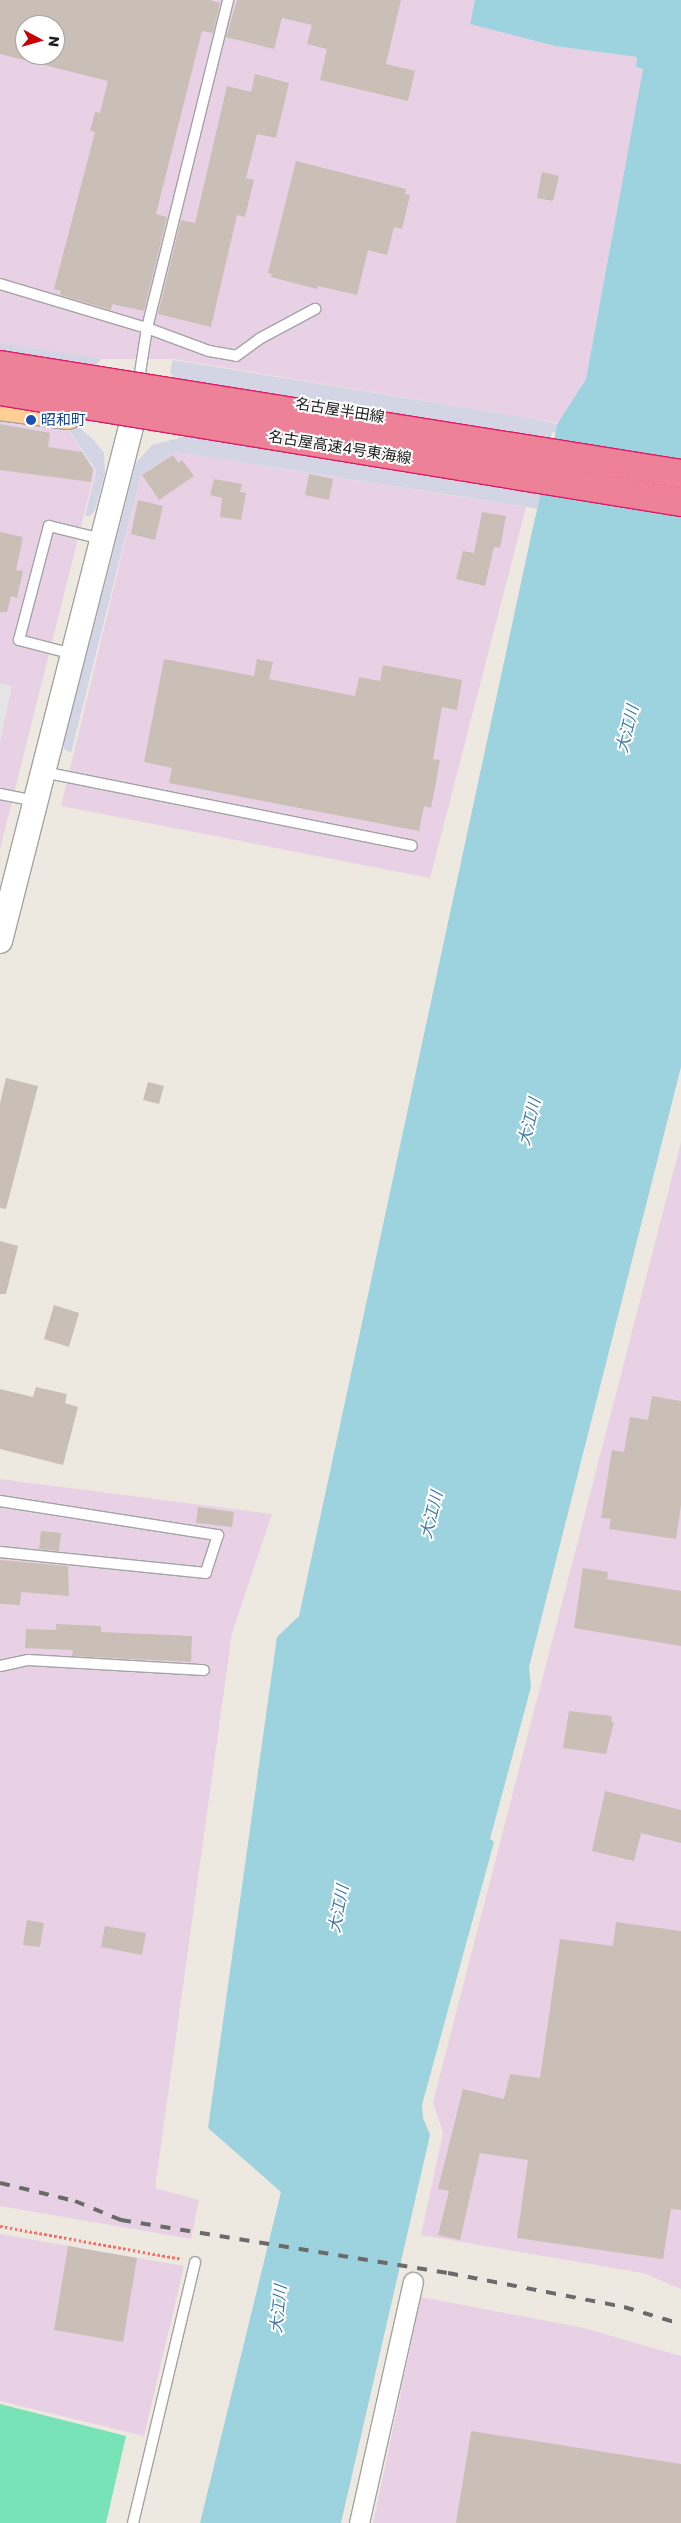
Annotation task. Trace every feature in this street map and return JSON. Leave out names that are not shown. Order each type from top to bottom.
[{"type":"highway","name":"名古屋高速4号東海線","points":[[0,365],[681,474]]},
{"type":"highway","name":"名古屋高速4号東海線","points":[[0,391],[681,502]]},
{"type":"main road","name":"名古屋半田線","points":[[0,355],[136,401],[514,486],[681,512]]},
{"type":"main road","name":"名古屋半田線","points":[[0,406],[136,401],[527,440],[681,465]]},
{"type":"street","points":[[0,941],[136,401]]},
{"type":"street","points":[[359,2523],[413,2282]]},
{"type":"lane","points":[[136,401],[147,328],[228,0]]},
{"type":"lane","points":[[0,284],[147,328],[209,351],[236,356],[259,338],[315,309]]},
{"type":"lane","points":[[73,654],[19,640],[21,631],[49,526],[102,539]]},
{"type":"lane","points":[[43,772],[412,846]]},
{"type":"lane","points":[[0,794],[36,801]]},
{"type":"lane","points":[[0,1502],[218,1535],[206,1573],[0,1552]]},
{"type":"lane","points":[[0,1666],[28,1660],[204,1670]]},
{"type":"lane","points":[[133,2523],[195,2262]]},
{"type":"path","points":[[0,2226],[195,2262]]},
{"type":"shaded area","points":[[0,0],[475,0],[470,23],[555,46],[637,57],[636,67],[643,69],[586,379],[558,423],[173,359],[100,359],[0,343]]},
{"type":"shaded area","points":[[0,343],[101,359],[96,365],[83,364],[0,350]]},
{"type":"shaded area","points":[[173,360],[535,419],[681,452],[552,432],[551,438],[174,378],[170,371]]},
{"type":"shaded area","points":[[0,415],[65,425],[95,471],[0,849]]},
{"type":"shaded area","points":[[67,417],[94,440],[104,453],[105,473],[95,510],[90,516],[85,516],[96,471],[65,424]]},
{"type":"shaded area","points":[[187,436],[545,494],[681,531],[175,452],[141,475],[71,753],[64,749],[64,742],[136,463],[152,445]]},
{"type":"shaded area","points":[[175,452],[526,507],[430,878],[61,806],[141,475]]},
{"type":"shaded area","points":[[0,683],[12,686],[0,742]]},
{"type":"shaded area","points":[[681,1142],[681,2289],[643,2273],[421,2235],[443,2133],[433,2102]]},
{"type":"shaded area","points":[[0,1479],[272,1514],[232,1633],[155,2188],[199,2200],[191,2239],[0,2206]]},
{"type":"shaded area","points":[[0,2234],[184,2266],[144,2436],[0,2401]]},
{"type":"shaded area","points":[[421,2297],[584,2328],[681,2356],[681,2523],[373,2523]]},
{"type":"green space","points":[[0,2404],[126,2436],[106,2523],[0,2523]]},
{"type":"water","name":"大江川","points":[[475,0],[681,0],[681,1067],[529,1667],[531,1687],[490,1839],[494,1842],[422,2105],[423,2118],[430,2135],[341,2523],[200,2523],[281,2192],[208,2128],[277,1637],[299,1616],[533,527],[558,423],[586,379],[643,69],[636,67],[637,57],[555,46],[470,24]]},
{"type":"building","points":[[0,0],[210,0],[220,3],[213,33],[202,31],[156,214],[167,217],[144,311],[112,304],[111,310],[60,295],[61,291],[54,289],[95,132],[90,131],[95,112],[100,113],[108,81],[44,65],[65,65],[65,15],[15,15],[15,58],[0,54]]},
{"type":"building","points":[[237,0],[401,0],[386,64],[415,71],[408,101],[320,80],[327,49],[307,44],[312,25],[282,18],[274,49],[226,37]]},
{"type":"building","points":[[255,74],[289,83],[276,138],[257,134],[246,178],[254,180],[245,217],[237,215],[211,327],[158,314],[181,220],[195,223],[227,86],[251,92]]},
{"type":"building","points":[[296,161],[406,189],[405,194],[410,195],[402,229],[394,227],[387,255],[368,250],[357,295],[318,286],[317,289],[271,277],[272,274],[268,273]]},
{"type":"building","points":[[542,172],[559,176],[553,201],[537,198]]},
{"type":"building","points":[[0,424],[50,433],[48,447],[82,452],[93,469],[91,482],[0,470]]},
{"type":"building","points":[[173,455],[178,463],[182,460],[194,476],[159,500],[142,475]]},
{"type":"building","points":[[309,474],[333,479],[329,500],[305,495]]},
{"type":"building","points":[[214,479],[242,484],[240,492],[246,493],[241,520],[220,517],[222,498],[210,495]]},
{"type":"building","points":[[138,500],[163,506],[155,540],[131,534]]},
{"type":"building","points":[[482,512],[506,516],[500,548],[494,547],[485,586],[456,579],[463,551],[474,553]]},
{"type":"building","points":[[0,532],[23,537],[16,570],[23,571],[17,598],[11,596],[7,612],[0,612]]},
{"type":"building","points":[[164,659],[254,676],[257,659],[273,662],[269,679],[355,696],[359,677],[380,681],[383,665],[462,680],[457,710],[442,707],[433,759],[440,760],[436,782],[431,808],[424,806],[419,831],[169,783],[172,768],[144,762]]},
{"type":"building","points":[[6,1078],[38,1086],[6,1209],[0,1208],[0,1103]]},
{"type":"building","points":[[148,1082],[164,1086],[159,1104],[143,1100]]},
{"type":"building","points":[[0,1241],[18,1246],[6,1294],[0,1294]]},
{"type":"building","points":[[54,1305],[79,1313],[69,1347],[44,1339]]},
{"type":"building","points":[[36,1387],[67,1394],[65,1403],[78,1407],[63,1465],[0,1449],[0,1389],[33,1397]]},
{"type":"building","points":[[652,1396],[681,1401],[681,1505],[676,1539],[609,1529],[611,1519],[601,1518],[612,1450],[624,1452],[630,1417],[648,1420]]},
{"type":"building","points":[[198,1507],[234,1512],[232,1527],[196,1523]]},
{"type":"building","points":[[41,1531],[61,1533],[59,1551],[39,1549]]},
{"type":"building","points":[[0,1560],[68,1566],[69,1596],[21,1592],[20,1605],[0,1604]]},
{"type":"building","points":[[583,1568],[608,1572],[607,1579],[681,1591],[681,1646],[574,1628]]},
{"type":"building","points":[[56,1624],[101,1626],[101,1632],[192,1636],[191,1662],[72,1656],[73,1650],[25,1648],[26,1629],[56,1630]]},
{"type":"building","points":[[569,1711],[612,1716],[611,1722],[614,1722],[606,1754],[563,1748]]},
{"type":"building","points":[[605,1791],[681,1810],[681,1843],[641,1833],[634,1861],[592,1851]]},
{"type":"building","points":[[27,1920],[44,1923],[40,1947],[23,1945]]},
{"type":"building","points":[[616,1922],[681,1931],[681,2210],[671,2209],[663,2259],[517,2238],[528,2160],[480,2153],[460,2240],[438,2235],[449,2191],[438,2189],[463,2089],[504,2099],[510,2074],[540,2078],[560,1939],[613,1946]]},
{"type":"building","points":[[105,1926],[146,1933],[142,1955],[101,1947]]},
{"type":"building","points":[[68,2246],[137,2258],[123,2342],[54,2330]]},
{"type":"building","points":[[471,2431],[681,2464],[681,2523],[456,2523]]},
{"type":"railway","points":[[0,2183],[75,2201],[121,2220],[448,2273],[624,2307],[681,2324]]},
{"type":"place","name":"昭和町","points":[[31,420]]}]
